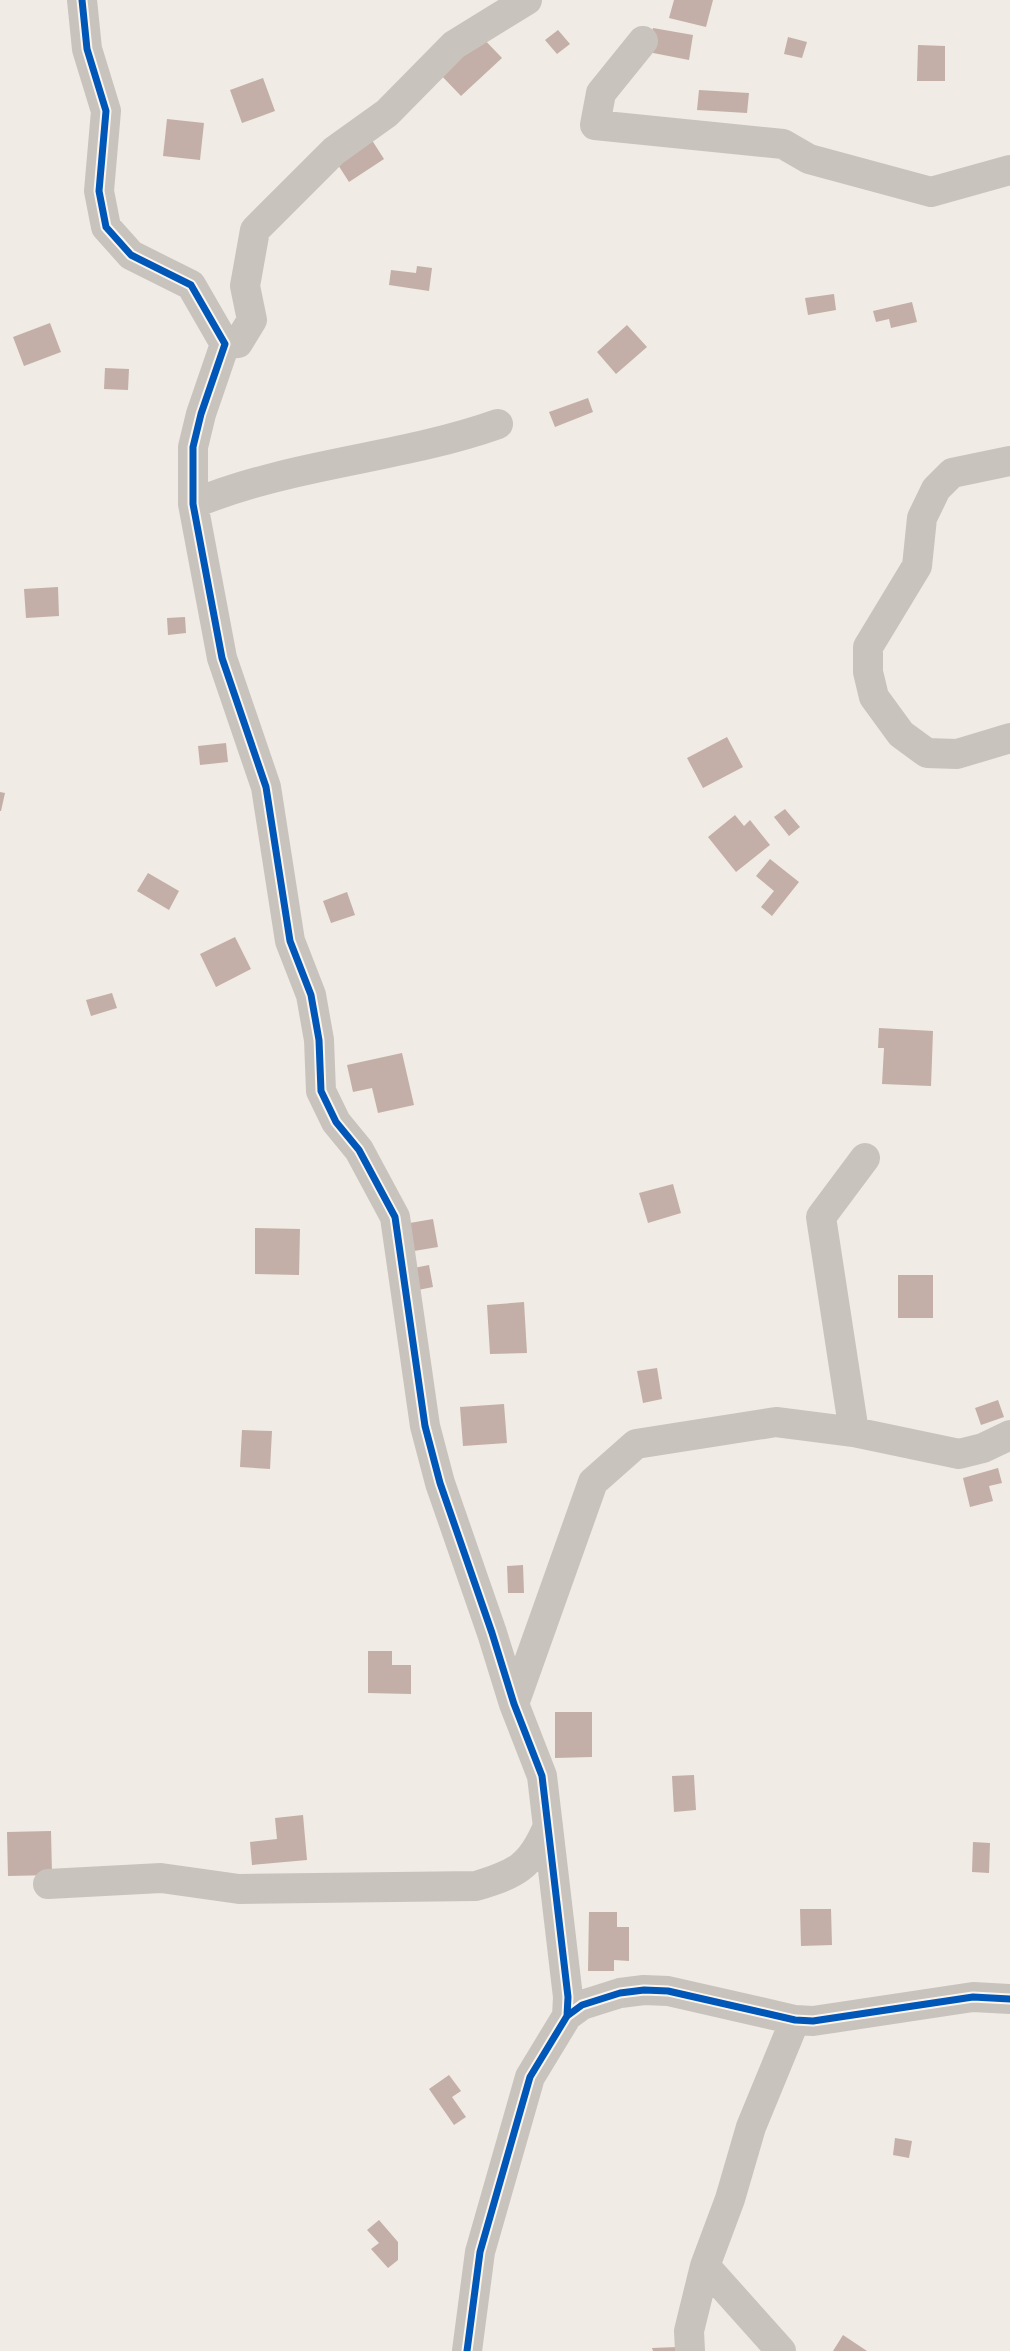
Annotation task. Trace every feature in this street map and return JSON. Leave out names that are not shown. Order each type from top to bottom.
[{"type":"street","points":[[82,0],[87,49],[106,111],[99,191],[106,227],[131,255],[191,285],[225,344],[201,414],[193,447],[193,504],[222,658],[266,788],[290,940],[311,995],[321,1091],[336,1122],[359,1150],[396,1217],[425,1426],[440,1483],[514,1704],[542,1776],[568,1997],[567,2016]]},
{"type":"street","points":[[225,344],[238,343],[251,320],[245,286],[255,230],[334,151],[387,113],[454,44],[527,0]]},
{"type":"street","points":[[643,41],[601,93],[595,125],[783,144],[809,159],[931,192],[1010,170]]},
{"type":"street","points":[[193,504],[302,470],[456,439],[498,424]]},
{"type":"street","points":[[1010,461],[952,474],[936,489],[922,518],[917,566],[868,647],[868,672],[874,697],[901,734],[927,753],[957,754],[1010,738]]},
{"type":"street","points":[[854,1432],[821,1217],[865,1158]]},
{"type":"street","points":[[514,1704],[593,1482],[636,1444],[776,1422],[854,1432],[959,1454],[983,1448],[1010,1435]]},
{"type":"street","points":[[48,1884],[161,1878],[239,1889],[476,1886],[511,1875],[529,1862],[548,1826]]},
{"type":"street","points":[[467,2351],[480,2252],[530,2077],[567,2016],[582,2005],[620,1993],[668,1991],[795,2020],[865,2015],[973,1997],[1010,1999]]},
{"type":"street","points":[[690,2351],[690,2330],[705,2266],[730,2199],[751,2127],[795,2020]]},
{"type":"street","points":[[705,2266],[781,2351]]},
{"type":"building","points":[[674,0],[713,0],[706,27],[669,18]]},
{"type":"building","points":[[653,28],[693,35],[689,60],[648,52]]},
{"type":"building","points":[[558,30],[570,44],[557,54],[545,40]]},
{"type":"building","points":[[479,34],[502,58],[461,96],[438,72]]},
{"type":"building","points":[[788,37],[807,42],[802,58],[784,54]]},
{"type":"building","points":[[918,45],[945,46],[945,81],[917,81]]},
{"type":"building","points":[[263,78],[275,111],[242,123],[230,90]]},
{"type":"building","points":[[699,90],[749,93],[747,113],[697,110]]},
{"type":"building","points":[[167,119],[204,123],[200,160],[163,156]]},
{"type":"building","points":[[368,134],[384,159],[349,182],[333,157]]},
{"type":"building","points":[[417,266],[432,268],[429,291],[389,285],[391,270],[416,273]]},
{"type":"building","points":[[834,294],[836,310],[808,315],[805,298]]},
{"type":"building","points":[[912,302],[917,322],[891,328],[889,319],[876,322],[873,311]]},
{"type":"building","points":[[50,323],[61,352],[24,366],[13,337]]},
{"type":"building","points":[[627,325],[647,347],[616,374],[597,352]]},
{"type":"building","points":[[105,368],[129,369],[128,390],[104,389]]},
{"type":"building","points":[[588,398],[593,412],[555,427],[549,412]]},
{"type":"building","points":[[58,587],[59,616],[26,618],[24,589]]},
{"type":"building","points":[[185,617],[186,633],[168,635],[167,618]]},
{"type":"building","points":[[727,737],[743,767],[703,788],[687,758]]},
{"type":"building","points":[[226,743],[228,762],[200,765],[198,746]]},
{"type":"building","points":[[0,792],[5,793],[1,811],[0,811]]},
{"type":"building","points":[[785,809],[800,827],[789,836],[774,817]]},
{"type":"building","points":[[735,815],[744,826],[750,820],[770,845],[736,872],[708,837]]},
{"type":"building","points":[[770,859],[799,882],[772,916],[761,907],[774,891],[756,876]]},
{"type":"building","points":[[148,873],[179,891],[169,910],[137,891]]},
{"type":"building","points":[[347,892],[355,915],[331,923],[323,901]]},
{"type":"building","points":[[235,937],[251,969],[216,987],[200,954]]},
{"type":"building","points":[[112,993],[117,1008],[91,1016],[86,1000]]},
{"type":"building","points":[[879,1028],[933,1031],[931,1086],[882,1084],[884,1048],[878,1048]]},
{"type":"building","points":[[402,1053],[414,1105],[378,1113],[372,1088],[353,1092],[347,1065]]},
{"type":"building","points":[[673,1184],[681,1213],[648,1223],[639,1193]]},
{"type":"building","points":[[433,1219],[438,1247],[408,1252],[404,1224]]},
{"type":"building","points":[[255,1228],[300,1229],[299,1275],[255,1274]]},
{"type":"building","points":[[429,1265],[433,1287],[413,1291],[409,1269]]},
{"type":"building","points":[[898,1275],[933,1275],[933,1318],[898,1318]]},
{"type":"building","points":[[524,1302],[527,1353],[490,1354],[487,1305]]},
{"type":"building","points":[[657,1368],[662,1399],[643,1403],[637,1371]]},
{"type":"building","points":[[998,1400],[1004,1417],[981,1425],[975,1408]]},
{"type":"building","points":[[504,1404],[507,1443],[463,1446],[460,1407]]},
{"type":"building","points":[[242,1430],[272,1431],[270,1469],[240,1467]]},
{"type":"building","points":[[998,1468],[1002,1483],[989,1486],[993,1501],[970,1507],[963,1478]]},
{"type":"building","points":[[523,1565],[524,1593],[508,1593],[507,1566]]},
{"type":"building","points":[[368,1651],[392,1651],[392,1665],[411,1665],[411,1694],[368,1693]]},
{"type":"building","points":[[555,1712],[592,1712],[592,1757],[555,1758]]},
{"type":"building","points":[[694,1775],[696,1810],[674,1812],[672,1776]]},
{"type":"building","points":[[303,1815],[307,1860],[252,1865],[250,1842],[277,1839],[275,1818]]},
{"type":"building","points":[[51,1831],[52,1875],[8,1876],[7,1832]]},
{"type":"building","points":[[973,1842],[990,1843],[989,1873],[972,1872]]},
{"type":"building","points":[[800,1909],[831,1909],[832,1945],[801,1946]]},
{"type":"building","points":[[589,1912],[617,1912],[617,1927],[629,1927],[629,1961],[614,1960],[614,1971],[588,1971]]},
{"type":"building","points":[[449,2075],[461,2091],[452,2097],[466,2117],[454,2125],[429,2089]]},
{"type":"building","points":[[895,2138],[912,2141],[909,2158],[893,2155]]},
{"type":"building","points":[[379,2220],[398,2242],[398,2260],[388,2268],[371,2249],[379,2243],[367,2230]]},
{"type":"building","points":[[843,2335],[867,2351],[833,2351]]},
{"type":"building","points":[[678,2347],[678,2351],[653,2351],[652,2348]]},
{"type":"cycle path","points":[[82,0],[87,49],[106,111],[99,191],[106,227],[131,255],[191,285],[225,344],[201,414],[193,447],[193,504],[222,658],[266,787],[290,941],[311,995],[319,1040],[321,1091],[336,1122],[359,1150],[395,1217],[425,1426],[440,1483],[514,1704],[542,1776],[568,1997],[567,2016]]},
{"type":"cycle path","points":[[467,2351],[480,2252],[530,2077],[567,2016],[582,2005],[620,1993],[668,1991],[795,2020],[813,2021],[973,1997],[1010,1999]]}]
